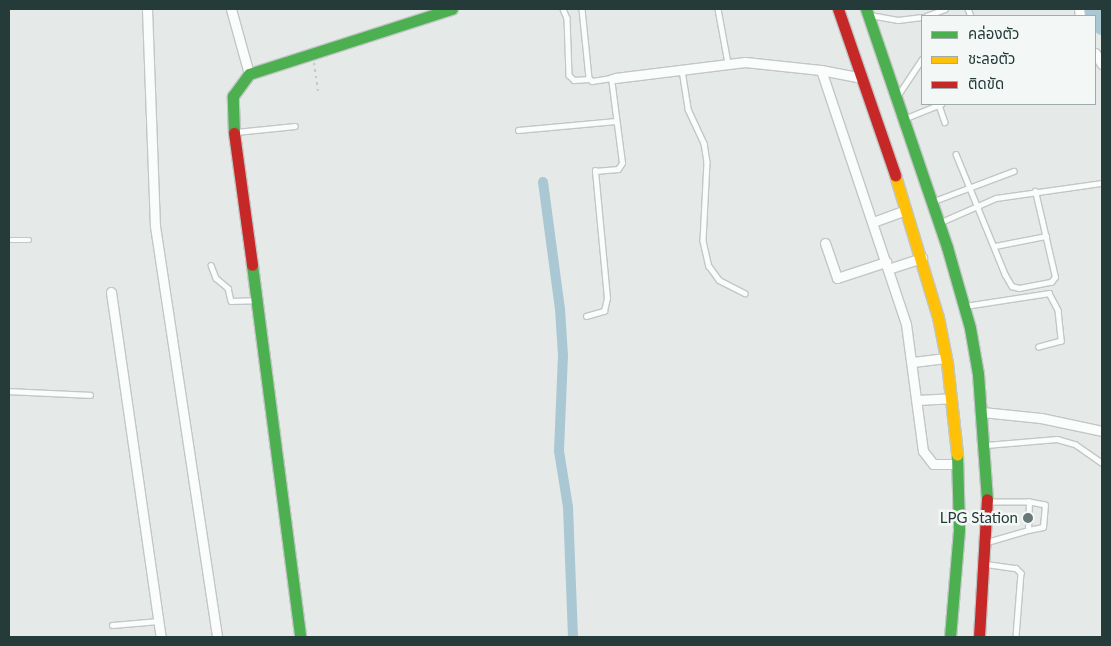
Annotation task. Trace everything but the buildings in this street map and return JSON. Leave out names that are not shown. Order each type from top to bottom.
[{"type":"main road","points":[[300,637],[234,132],[233,96],[249,74],[311,54],[421,14],[452,9]]},
{"type":"main road","points":[[838,9],[922,258],[946,358],[958,464],[957,572],[950,637]]},
{"type":"main road","points":[[867,12],[905,118],[939,223],[964,306],[978,374],[985,445],[987,502],[986,564],[979,637]]},
{"type":"street","points":[[147,9],[155,226],[218,637]]},
{"type":"street","points":[[231,9],[249,74]]},
{"type":"street","points":[[613,78],[728,63],[821,70],[862,78]]},
{"type":"street","points":[[821,70],[906,324],[913,362],[925,456],[933,464],[958,464]]},
{"type":"street","points":[[873,222],[906,210]]},
{"type":"street","points":[[825,243],[837,278],[922,258]]},
{"type":"street","points":[[111,292],[161,637]]},
{"type":"street","points":[[913,362],[946,358]]},
{"type":"street","points":[[917,400],[951,398]]},
{"type":"street","points":[[982,412],[1041,418],[1102,431]]},
{"type":"lane","points":[[562,9],[567,18],[569,75],[574,80],[613,78],[621,166],[596,170],[594,174],[607,307],[586,316]]},
{"type":"lane","points":[[582,9],[589,79]]},
{"type":"lane","points":[[718,9],[728,63]]},
{"type":"lane","points":[[929,15],[945,9]]},
{"type":"lane","points":[[867,12],[898,20],[921,17]]},
{"type":"lane","points":[[897,96],[921,60]]},
{"type":"lane","points":[[682,68],[688,109],[704,143],[707,162],[703,219],[707,258],[719,280],[745,293]]},
{"type":"lane","points":[[905,118],[938,105]]},
{"type":"lane","points":[[940,105],[945,122]]},
{"type":"lane","points":[[518,130],[616,121]]},
{"type":"lane","points":[[234,132],[295,126]]},
{"type":"lane","points":[[956,154],[979,204],[1010,283],[1019,288],[1054,280],[1035,191]]},
{"type":"lane","points":[[932,202],[1014,171]]},
{"type":"lane","points":[[939,223],[979,204],[1035,191],[1102,183]]},
{"type":"lane","points":[[994,246],[1046,236]]},
{"type":"lane","points":[[9,240],[29,240]]},
{"type":"lane","points":[[211,265],[216,278],[228,288],[232,301],[256,300]]},
{"type":"lane","points":[[964,306],[1050,293],[1058,310],[1061,341],[1039,347]]},
{"type":"lane","points":[[9,391],[90,395]]},
{"type":"lane","points":[[985,445],[1057,439],[1076,444],[1102,463]]},
{"type":"lane","points":[[986,542],[1028,530],[1043,528],[1045,504],[987,502]]},
{"type":"lane","points":[[1028,530],[1029,502]]},
{"type":"lane","points":[[986,564],[1016,568],[1021,573],[1016,637]]},
{"type":"lane","points":[[112,625],[158,621]]},
{"type":"path","points":[[311,54],[319,84],[318,93]]},
{"type":"waterway","points":[[1093,9],[1102,26]]},
{"type":"waterway","points":[[543,182],[560,309],[563,355],[559,451],[568,507],[573,637]]},
{"type":"traffic: fast","points":[[234,133],[233,96],[249,74],[452,9]]},
{"type":"traffic: fast","points":[[866,9],[947,247],[970,328],[978,374],[987,499]]},
{"type":"traffic: fast","points":[[252,265],[300,637]]},
{"type":"traffic: fast","points":[[950,637],[959,530],[957,454]]},
{"type":"traffic: slow","points":[[895,175],[938,317],[947,363],[957,454]]},
{"type":"traffic: jam","points":[[838,9],[895,175]]},
{"type":"traffic: jam","points":[[234,133],[252,265]]},
{"type":"traffic: jam","points":[[979,637],[987,499]]},
{"type":"place","name":"LPG Station","points":[[1028,518]]}]
